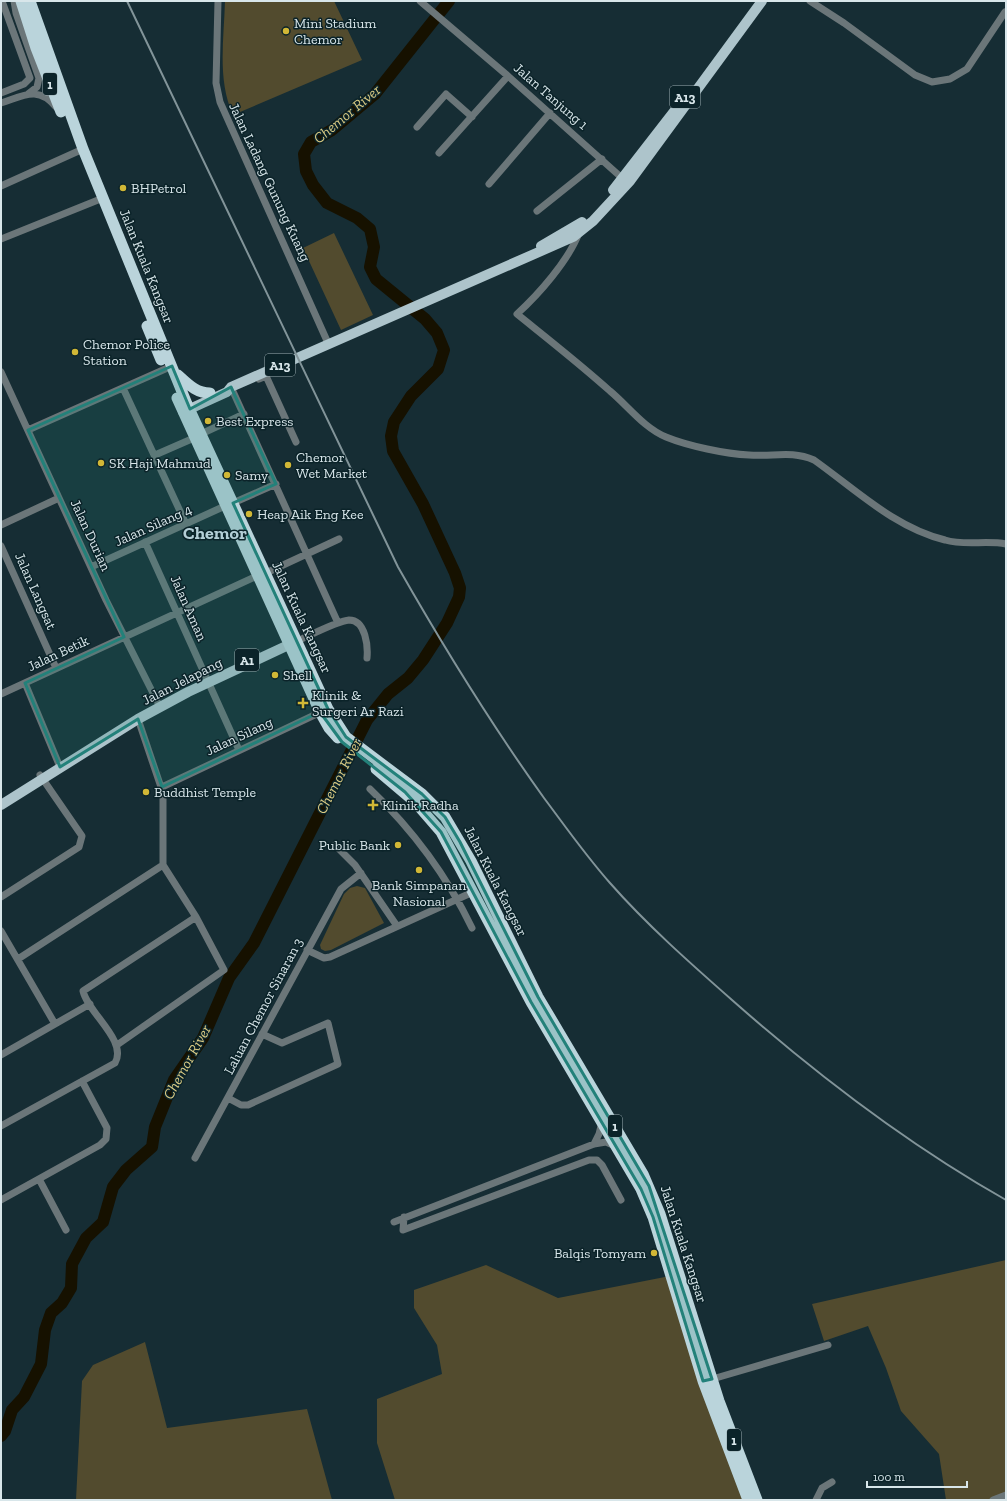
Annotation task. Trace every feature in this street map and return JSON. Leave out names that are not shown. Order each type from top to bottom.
[{"type":"highway","name":"Jalan Kuala Kangsar","points":[[21,1],[36,48],[61,113],[100,199],[185,408],[291,643],[324,710],[344,740],[405,792],[433,822],[449,846],[531,1002],[636,1178],[650,1209],[748,1500]]},
{"type":"highway","name":"Jalan Kuala Kangsar","points":[[30,1],[79,151]]},
{"type":"highway","points":[[170,368],[189,386],[203,393],[210,393]]},
{"type":"highway","name":"Jalan Kuala Kangsar","points":[[365,757],[422,794],[439,810],[450,825],[471,861],[538,997],[649,1186],[660,1214],[707,1380],[757,1500]]},
{"type":"highway","points":[[450,825],[473,878],[473,892],[482,896],[496,914]]},
{"type":"main road","name":"A13","points":[[232,389],[328,343],[471,280],[563,243],[579,232],[593,221],[617,195],[642,164],[762,1]]},
{"type":"main road","name":"A13","points":[[471,280],[550,241],[580,224],[597,209],[727,43],[750,17]]},
{"type":"main road","points":[[617,195],[622,178],[642,164]]},
{"type":"main road","points":[[185,408],[210,393],[224,387],[232,389]]},
{"type":"main road","points":[[185,408],[232,389]]},
{"type":"main road","name":"Jalan Jelapang","points":[[1,805],[59,765],[159,705],[207,680],[291,643]]},
{"type":"main road","name":"Jalan Jelapang","points":[[59,765],[138,719],[159,705]]},
{"type":"main road","name":"Jalan Jelapang","points":[[1,800],[41,777]]},
{"type":"street","points":[[1,93],[24,84],[30,78],[2,1]]},
{"type":"street","points":[[14,1],[16,13],[39,78],[37,87],[28,94]]},
{"type":"street","name":"Jalan Ladang Gunung Kuang","points":[[218,1],[216,83],[220,102],[328,343]]},
{"type":"street","name":"Jalan Tanjung 1","points":[[420,1],[508,76],[622,178]]},
{"type":"street","points":[[810,1],[844,23],[915,75],[932,82],[950,79],[967,69],[1005,12]]},
{"type":"street","points":[[439,153],[508,76]]},
{"type":"street","points":[[24,84],[28,94]]},
{"type":"street","points":[[1,104],[28,94],[36,93],[44,95],[61,113]]},
{"type":"street","points":[[417,127],[446,94],[472,117]]},
{"type":"street","points":[[488,184],[550,113]]},
{"type":"street","points":[[1,186],[79,151]]},
{"type":"street","points":[[537,211],[602,159]]},
{"type":"street","points":[[1,239],[100,199]]},
{"type":"street","points":[[579,232],[574,245],[556,270],[517,314],[596,378],[645,424],[665,437],[710,448],[747,455],[791,453],[804,456],[814,460],[870,501],[921,532],[946,541],[958,543],[997,542],[1006,544]]},
{"type":"street","points":[[28,430],[170,368]]},
{"type":"street","name":"Jalan Durian","points":[[1,372],[91,567],[159,705]]},
{"type":"street","points":[[296,442],[266,376],[232,389],[338,624]]},
{"type":"street","points":[[123,388],[186,524]]},
{"type":"street","points":[[154,455],[244,414]]},
{"type":"street","name":"Jalan Silang 4","points":[[91,567],[276,484]]},
{"type":"street","points":[[1,525],[59,498]]},
{"type":"street","name":"Jalan Betik","points":[[1,694],[339,539]]},
{"type":"street","name":"Jalan Aman","points":[[145,542],[239,750]]},
{"type":"street","name":"Jalan Langsat","points":[[1,546],[56,668]]},
{"type":"street","points":[[291,643],[349,620],[356,622],[361,628],[367,643],[367,658]]},
{"type":"street","points":[[25,683],[59,765]]},
{"type":"street","name":"Jalan Silang","points":[[162,788],[324,710]]},
{"type":"street","points":[[117,1045],[224,970],[196,917],[163,865],[162,788],[156,776],[138,719]]},
{"type":"street","points":[[1,897],[79,847],[82,841],[82,836],[41,777]]},
{"type":"street","points":[[370,790],[403,822],[458,898],[472,928]]},
{"type":"street","points":[[335,845],[361,873],[397,926]]},
{"type":"street","points":[[18,959],[163,865]]},
{"type":"street","name":"Laluan Chemor Sinaran 3","points":[[195,1158],[341,889],[361,873]]},
{"type":"street","points":[[307,950],[326,958],[473,892]]},
{"type":"street","points":[[1,1126],[115,1063],[118,1057],[117,1045],[84,994],[85,988],[196,917]]},
{"type":"street","points":[[2,934],[55,1024]]},
{"type":"street","points":[[1,1046],[3,1054],[90,1004]]},
{"type":"street","points":[[228,1098],[241,1105],[248,1105],[338,1064],[328,1023],[282,1043],[262,1034]]},
{"type":"street","points":[[1,1200],[100,1145],[106,1139],[108,1128],[82,1081]]},
{"type":"street","points":[[594,1144],[599,1134],[602,1122]]},
{"type":"street","points":[[394,1222],[594,1144],[606,1142],[618,1149]]},
{"type":"street","points":[[557,1158],[563,1170]]},
{"type":"street","points":[[404,1217],[403,1230],[590,1160],[597,1160],[602,1165],[621,1200]]},
{"type":"street","points":[[39,1179],[66,1230]]},
{"type":"street","points":[[707,1380],[828,1345]]},
{"type":"street","points":[[816,1500],[822,1488],[832,1482]]},
{"type":"street","points":[[992,1500],[1006,1495]]},
{"type":"highlighted area","points":[[172,366],[190,409],[231,387],[276,484],[233,503],[328,709],[346,737],[422,794],[445,817],[460,842],[538,997],[649,1186],[712,1379],[703,1381],[653,1217],[641,1189],[531,1002],[441,832],[405,792],[342,742],[320,712],[162,787],[138,719],[60,767],[25,683],[124,637],[28,430]]},
{"type":"shaded area","name":"Mini Stadium Chemor","points":[[225,1],[334,1],[362,60],[233,115],[228,102],[223,74]]},
{"type":"shaded area","points":[[334,233],[373,315],[341,330],[303,248]]},
{"type":"shaded area","points":[[357,886],[365,888],[384,923],[331,950],[325,951],[321,949],[320,945],[344,894],[350,888]]},
{"type":"shaded area","points":[[1006,1260],[1006,1500],[946,1500],[939,1454],[901,1411],[886,1368],[868,1326],[824,1341],[812,1304]]},
{"type":"shaded area","points":[[486,1265],[558,1298],[670,1276],[748,1500],[395,1500],[377,1443],[377,1399],[442,1374],[437,1345],[414,1308],[414,1290]]},
{"type":"shaded area","points":[[145,1342],[167,1428],[307,1409],[332,1500],[76,1500],[82,1381],[93,1365]]},
{"type":"waterway","name":"Chemor River","points":[[1,1436],[5,1431],[12,1410],[24,1397],[41,1364],[45,1330],[51,1313],[62,1303],[71,1288],[72,1264],[86,1238],[103,1222],[113,1187],[126,1170],[152,1147],[155,1127],[174,1080],[203,1038],[229,978],[254,943],[367,720],[388,694],[408,678],[423,660],[447,623],[459,597],[460,588],[455,573],[423,504],[393,451],[391,436],[394,422],[411,396],[438,369],[444,350],[437,333],[425,319],[376,279],[370,267],[374,247],[370,229],[357,218],[327,203],[313,185],[306,171],[304,154],[311,142],[332,130],[375,94],[449,1]]},
{"type":"railway","points":[[127,1],[398,567],[468,684],[505,742],[544,798],[576,841],[624,899],[700,972],[764,1028],[830,1081],[898,1132],[933,1156],[1006,1200]]},
{"type":"place","name":"Mini Stadium Chemor","points":[[286,31]]},
{"type":"place","name":"BHPetrol","points":[[123,188]]},
{"type":"place","name":"Chemor Police Station","points":[[75,352]]},
{"type":"place","name":"Best Express","points":[[208,421]]},
{"type":"place","name":"SK Haji Mahmud","points":[[101,463]]},
{"type":"place","name":"Chemor Wet Market","points":[[288,465]]},
{"type":"place","name":"Samy","points":[[227,475]]},
{"type":"place","name":"Heap Aik Eng Kee","points":[[249,514]]},
{"type":"place","name":"Shell","points":[[275,675]]},
{"type":"place","name":"Klinik & Surgeri Ar Razi","points":[[303,703]]},
{"type":"place","name":"Buddhist Temple","points":[[146,792]]},
{"type":"place","name":"Klinik Radha","points":[[373,805]]},
{"type":"place","name":"Public Bank","points":[[398,845]]},
{"type":"place","name":"Bank Simpanan Nasional","points":[[419,870]]},
{"type":"place","name":"Balqis Tomyam","points":[[654,1253]]},
{"type":"district","name":"Chemor","points":[[215,533]]}]
